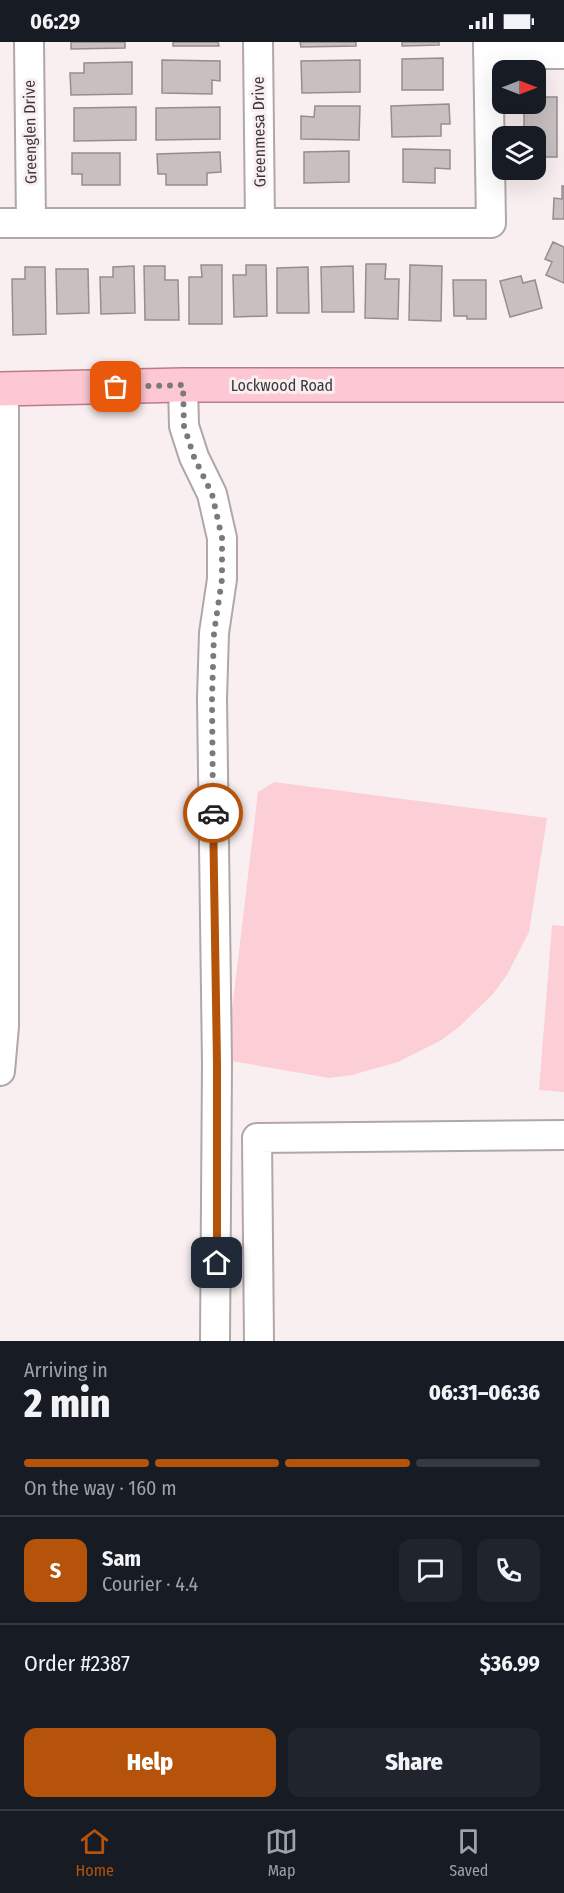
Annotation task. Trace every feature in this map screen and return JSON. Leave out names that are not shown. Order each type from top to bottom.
[{"type":"main road","name":"Lockwood Road","points":[[2,389],[183,385],[564,385]]},
{"type":"street","name":"Greenglen Drive","points":[[29,42],[32,223]]},
{"type":"street","name":"Greenmesa Drive","points":[[258,42],[261,222]]},
{"type":"street","points":[[0,223],[491,223],[488,48],[564,54]]},
{"type":"street","points":[[183,385],[184,426],[194,457],[212,494],[222,538],[222,579],[214,633],[212,698],[217,1064],[215,1341]]},
{"type":"street","points":[[0,1071],[4,1026],[2,389]]},
{"type":"street","points":[[259,1341],[257,1138],[564,1136]]},
{"type":"shaded area","points":[[274,782],[547,818],[529,932],[507,975],[493,994],[459,1027],[440,1041],[398,1062],[352,1075],[329,1078],[226,1060],[258,792]]},
{"type":"shaded area","points":[[552,925],[564,926],[564,1092],[539,1090]]},
{"type":"building","points":[[71,42],[125,42],[125,48],[71,49]]},
{"type":"building","points":[[173,42],[218,42],[219,46],[173,46]]},
{"type":"building","points":[[300,42],[356,42],[356,46],[301,47]]},
{"type":"building","points":[[402,42],[439,42],[439,45],[402,46]]},
{"type":"building","points":[[443,58],[443,90],[402,90],[402,59]]},
{"type":"building","points":[[162,60],[220,61],[220,81],[212,80],[212,94],[162,93]]},
{"type":"building","points":[[360,60],[360,92],[302,93],[301,61]]},
{"type":"building","points":[[132,62],[132,94],[71,95],[70,73],[84,73],[84,63]]},
{"type":"building","points":[[546,97],[557,97],[557,157],[546,157],[546,126],[524,126],[524,114],[546,114]]},
{"type":"building","points":[[449,104],[450,124],[441,124],[441,136],[392,137],[391,106]]},
{"type":"building","points":[[315,106],[360,106],[359,140],[301,139],[301,116],[314,117]]},
{"type":"building","points":[[136,107],[136,140],[74,141],[74,108]]},
{"type":"building","points":[[220,107],[220,139],[156,140],[156,108]]},
{"type":"building","points":[[403,149],[450,150],[450,169],[435,168],[435,183],[403,182]]},
{"type":"building","points":[[349,151],[349,182],[304,183],[304,152]]},
{"type":"building","points":[[220,152],[221,172],[207,173],[207,185],[166,185],[166,174],[158,174],[157,154]]},
{"type":"building","points":[[72,153],[120,153],[120,185],[82,185],[82,174],[72,174]]},
{"type":"building","points":[[562,186],[564,186],[564,219],[553,219],[554,198],[562,199]]},
{"type":"building","points":[[553,242],[564,247],[564,283],[546,275],[552,262],[545,259]]},
{"type":"building","points":[[366,264],[386,264],[385,279],[399,279],[398,319],[365,318]]},
{"type":"building","points":[[201,265],[222,265],[222,324],[189,324],[189,277],[202,277]]},
{"type":"building","points":[[246,265],[266,265],[267,316],[234,317],[233,275],[246,275]]},
{"type":"building","points":[[410,265],[442,266],[441,321],[409,320]]},
{"type":"building","points":[[134,266],[135,313],[101,314],[100,277],[113,277],[113,267]]},
{"type":"building","points":[[144,266],[165,266],[165,280],[178,280],[179,320],[145,320]]},
{"type":"building","points":[[353,266],[354,312],[322,312],[321,267]]},
{"type":"building","points":[[25,267],[45,267],[46,334],[13,335],[12,279],[25,279]]},
{"type":"building","points":[[308,267],[309,313],[277,313],[277,268]]},
{"type":"building","points":[[56,269],[88,269],[89,313],[57,314]]},
{"type":"building","points":[[521,276],[523,283],[535,280],[542,308],[510,317],[500,281]]},
{"type":"building","points":[[453,280],[486,280],[486,319],[454,316]]},
{"type":"way so far","points":[[116,387],[183,385],[184,426],[194,457],[212,494],[222,538],[222,579],[214,633],[213,813]]},
{"type":"route","points":[[213,813],[217,1263]]}]
